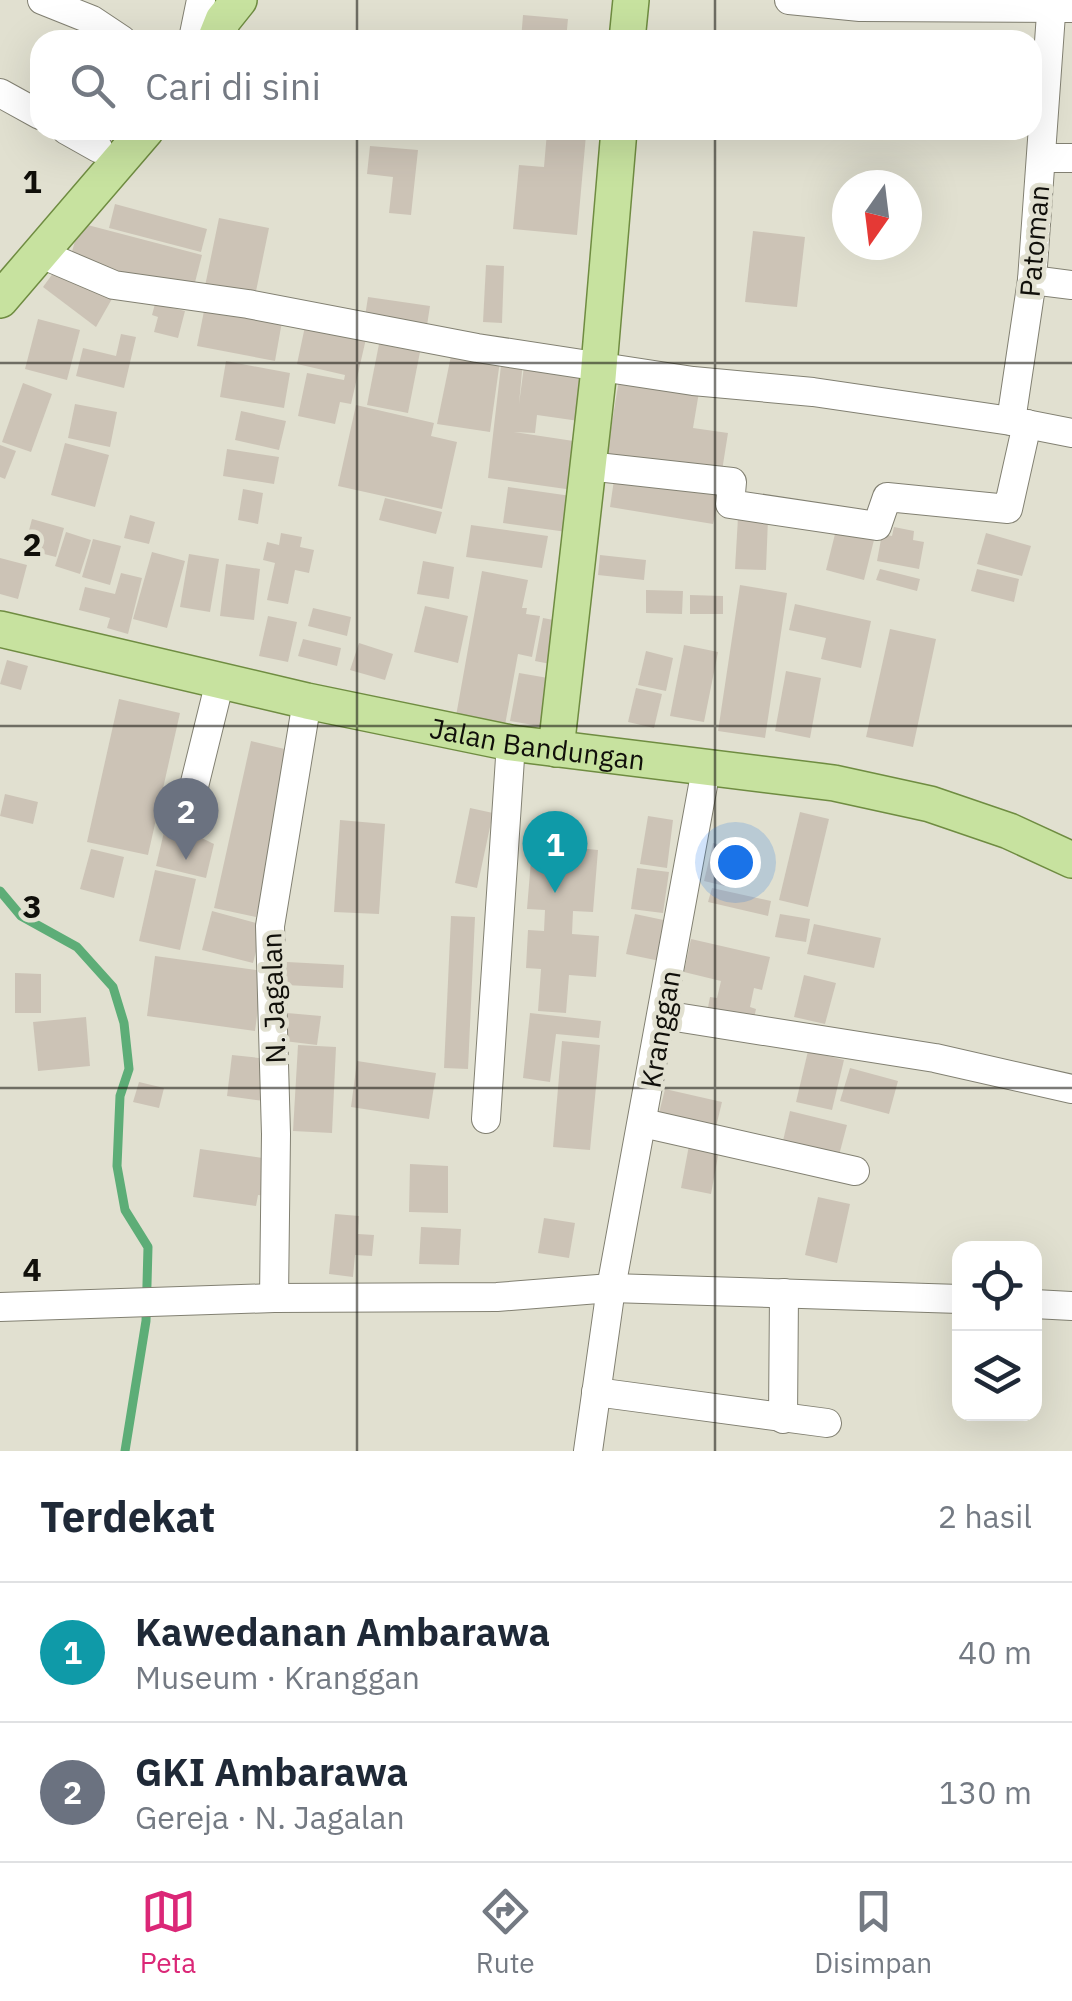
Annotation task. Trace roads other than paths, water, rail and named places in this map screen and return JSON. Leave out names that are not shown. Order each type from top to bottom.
[{"type":"main road","points":[[628,30],[631,0]]},
{"type":"main road","points":[[0,265],[105,140]]},
{"type":"main road","points":[[0,300],[137,140]]},
{"type":"main road","points":[[556,749],[599,367],[618,140]]},
{"type":"main road","name":"Jalan Bandungan","points":[[0,629],[306,702],[511,743],[834,783],[930,804],[1009,831],[1072,860]]},
{"type":"street","points":[[42,0],[107,30]]},
{"type":"street","points":[[789,0],[860,6],[1058,5]]},
{"type":"street","name":"Patoman","points":[[588,466],[732,482],[730,504],[877,526],[886,496],[1008,509],[1058,5]]},
{"type":"street","points":[[0,93],[30,110]]},
{"type":"street","points":[[1042,158],[1072,158]]},
{"type":"street","points":[[39,253],[114,285],[248,304],[599,367],[813,392],[1072,433]]},
{"type":"street","points":[[1032,280],[1072,285]]},
{"type":"street","points":[[184,827],[220,681]]},
{"type":"street","name":"N. Jagalan","points":[[274,1298],[276,1097],[268,964],[270,926],[306,702]]},
{"type":"street","points":[[486,1119],[511,743]]},
{"type":"street","name":"Kranggan","points":[[588,1451],[612,1288],[706,769]]},
{"type":"street","points":[[663,1014],[935,1058],[1072,1089]]},
{"type":"street","points":[[643,1123],[855,1171]]},
{"type":"street","points":[[0,1307],[496,1296],[612,1288],[952,1299]]},
{"type":"street","points":[[783,1419],[784,1293]]},
{"type":"street","points":[[1042,1304],[1072,1306]]},
{"type":"street","points":[[596,1392],[826,1424]]},
{"type":"waterway","points":[[0,891],[21,916],[77,947],[113,987],[124,1023],[129,1069],[120,1096],[117,1166],[125,1210],[148,1247],[146,1321],[125,1451]]},
{"type":"place","name":"GKI Ambarawa","points":[[186,860]]},
{"type":"place","name":"Kawedanan Ambarawa","points":[[555,893]]}]
